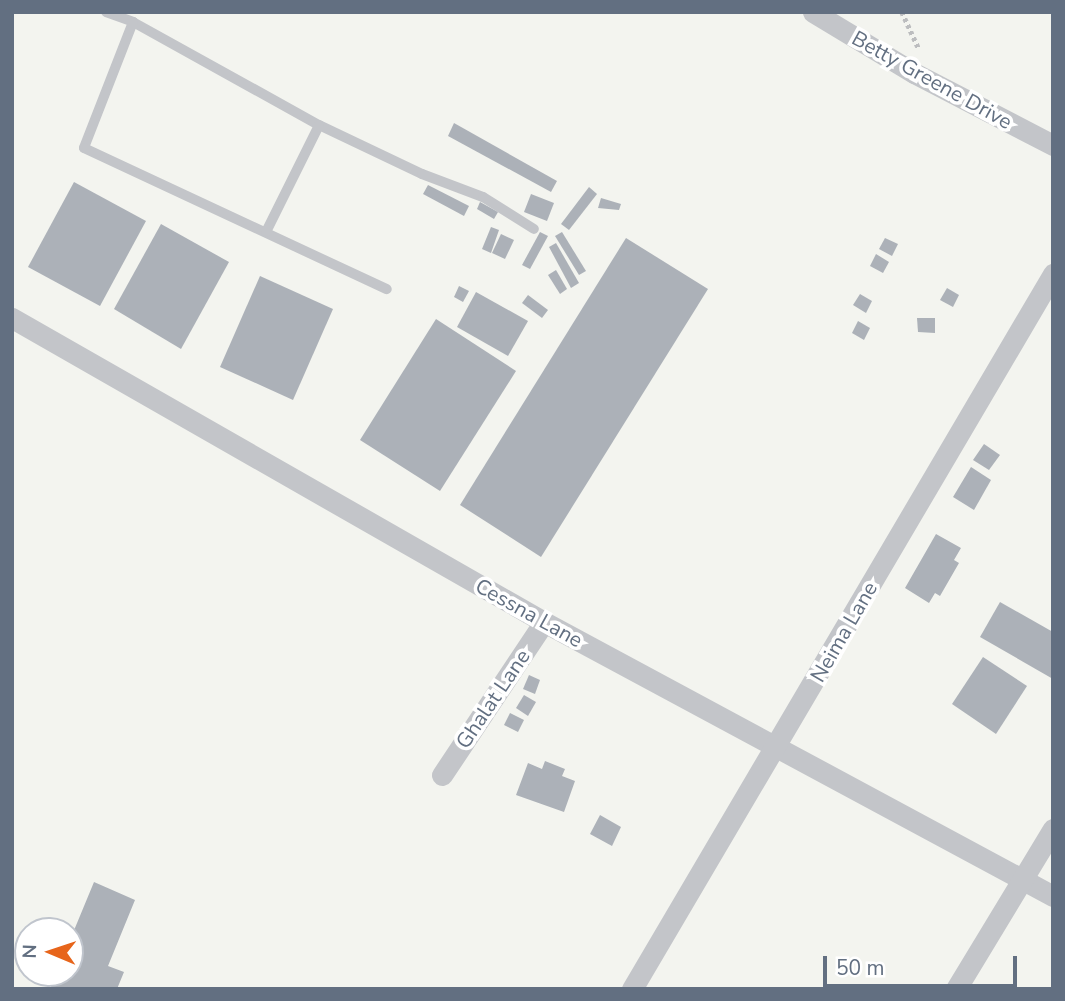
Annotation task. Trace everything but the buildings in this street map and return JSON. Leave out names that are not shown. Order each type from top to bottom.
[{"type":"street","name":"Betty Greene Drive","points":[[813,12],[914,73],[1053,145]]},
{"type":"street","name":"Neima Lane","points":[[632,989],[1053,274]]},
{"type":"street","name":"Cessna Lane","points":[[12,318],[544,622],[1053,896]]},
{"type":"street","name":"Ghalat Lane","points":[[442,775],[544,622]]},
{"type":"street","points":[[956,989],[1053,829]]},
{"type":"lane","points":[[106,12],[133,22],[319,125],[422,174],[483,197],[534,229]]},
{"type":"lane","points":[[133,22],[85,148],[387,289]]},
{"type":"lane","points":[[266,232],[319,125]]}]
